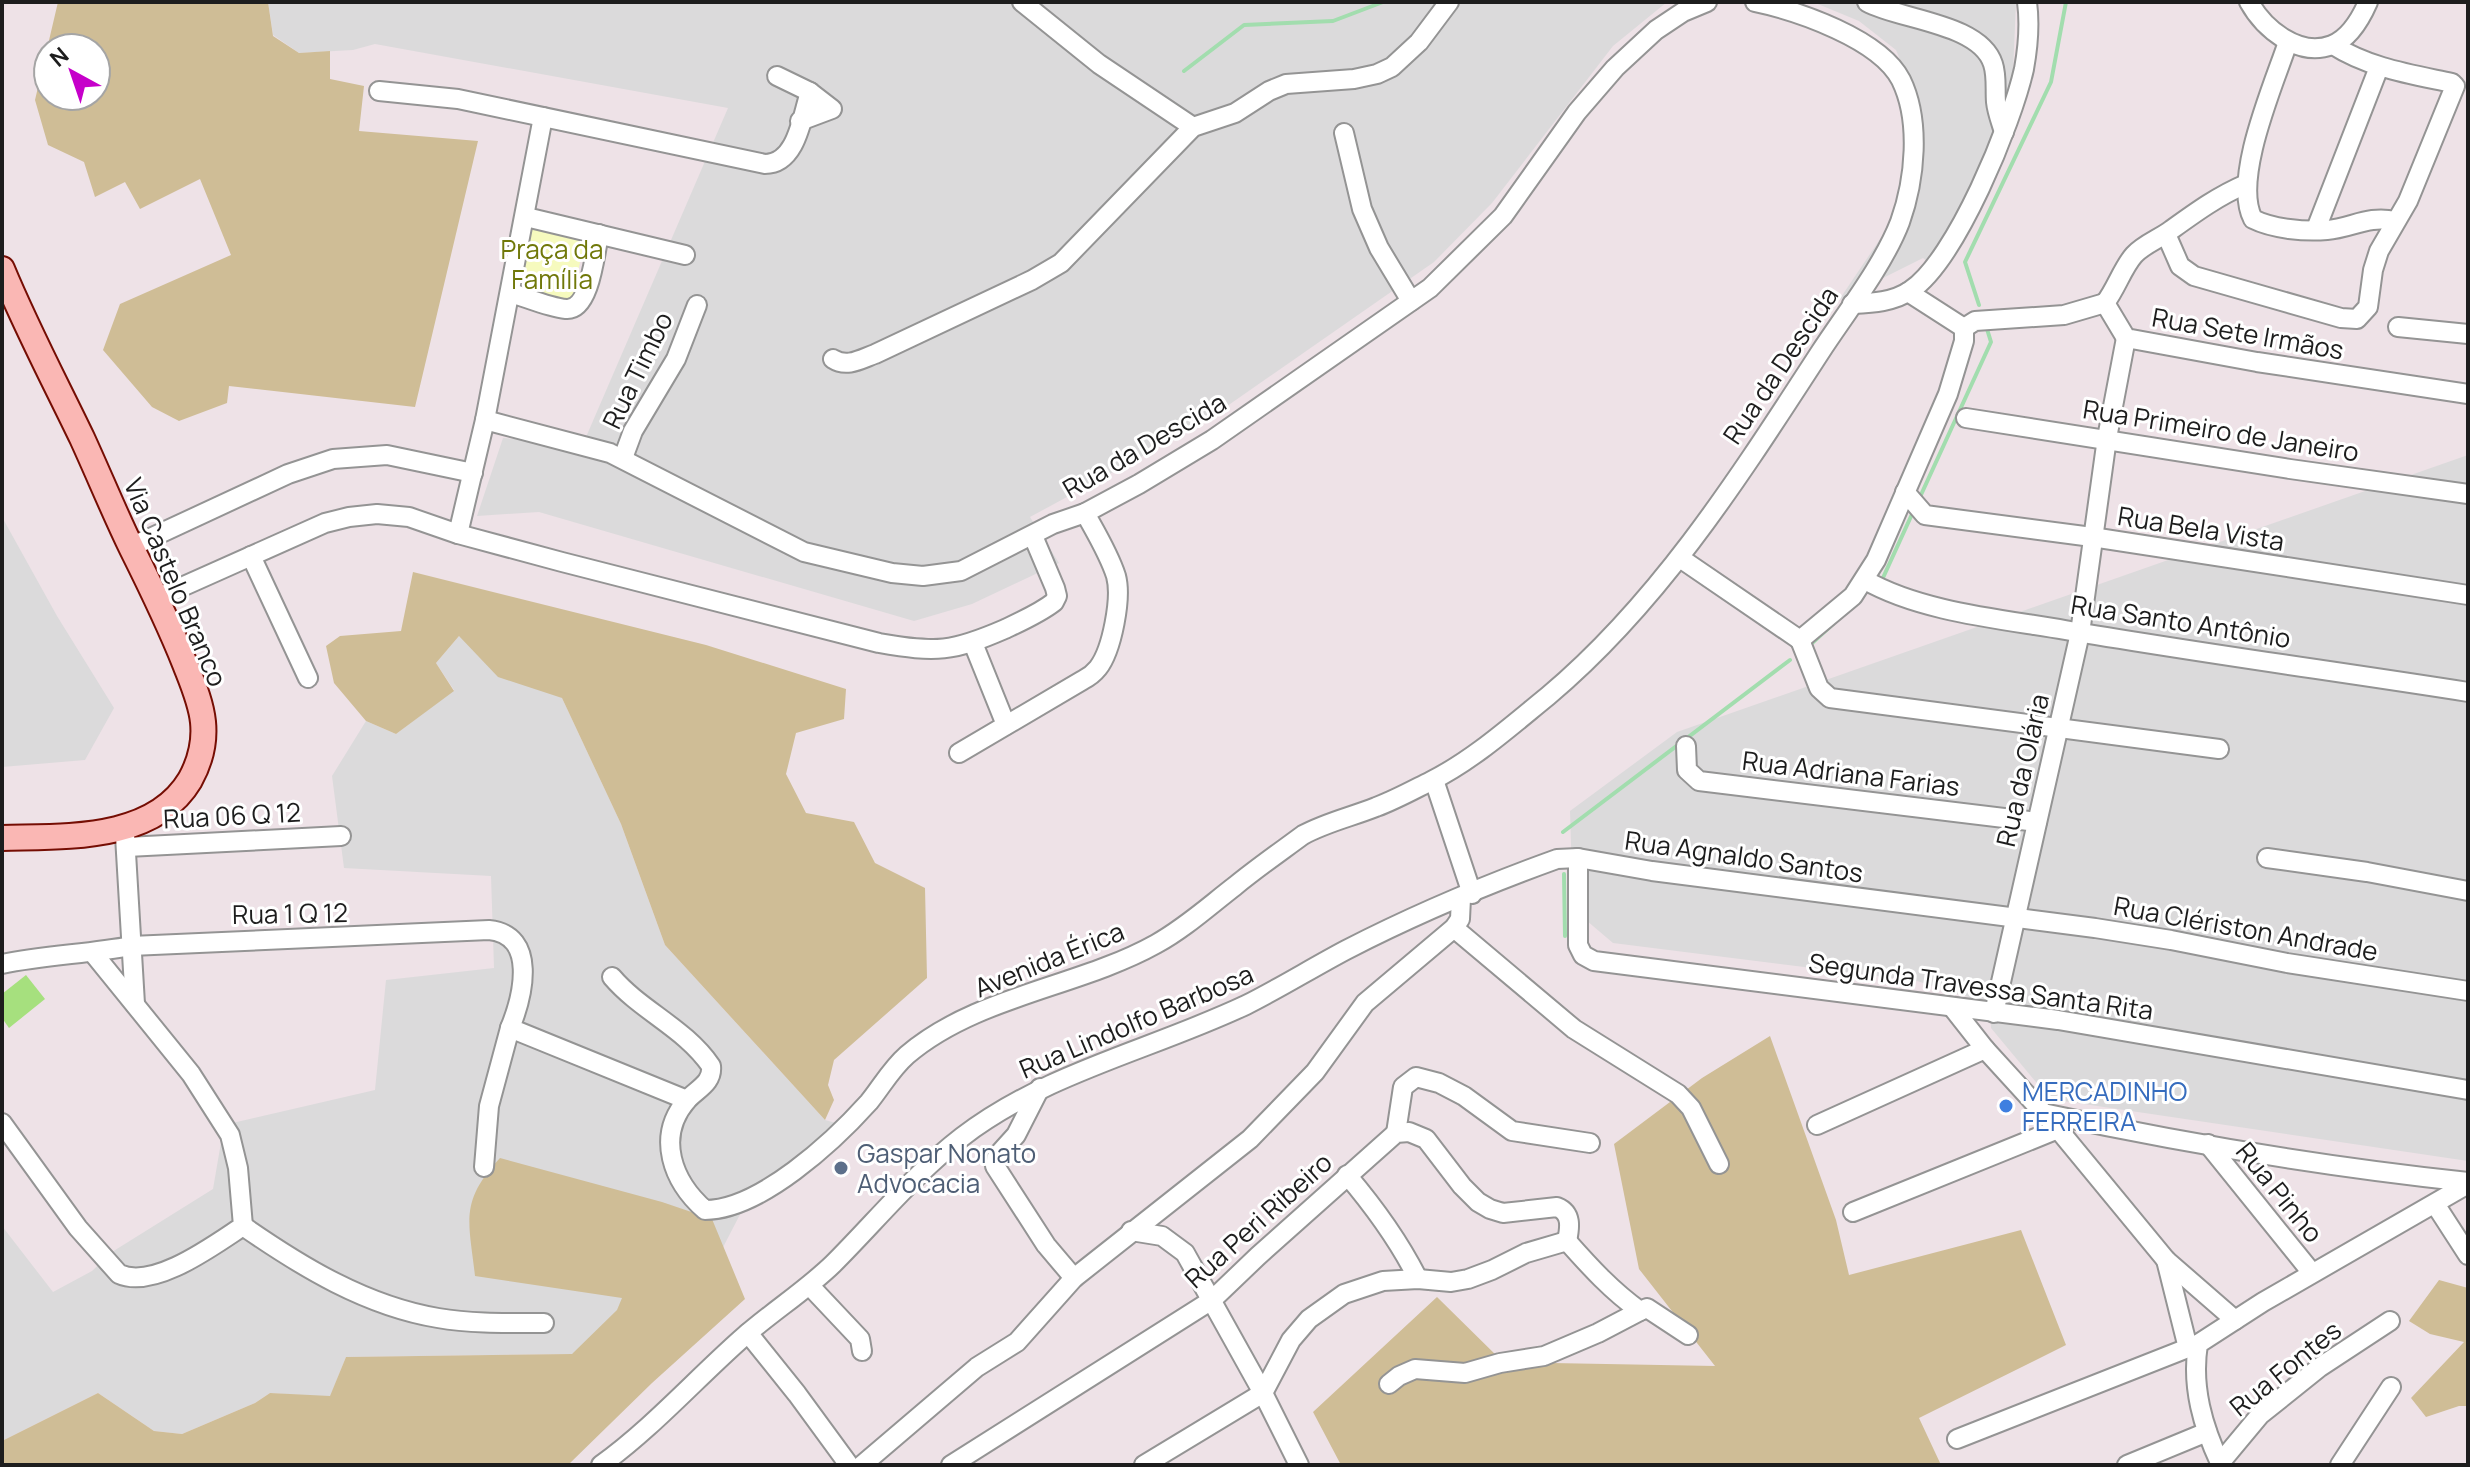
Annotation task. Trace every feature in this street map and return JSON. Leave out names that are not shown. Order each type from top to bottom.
[{"type":"main road","name":"Via Castelo Branco","points":[[2,269],[12,315],[157,598],[195,690],[203,720],[199,762],[189,782],[125,838],[75,835],[2,838]]},
{"type":"street","points":[[1022,2],[1099,64],[1193,127]]},
{"type":"street","points":[[833,359],[848,364],[875,354],[1053,268],[1074,252],[1193,127],[1235,113],[1286,84],[1354,79],[1392,67],[1419,42],[1449,2]]},
{"type":"street","name":"Rua da Descida","points":[[485,420],[623,458],[804,552],[892,573],[923,576],[961,571],[1053,524],[1085,513],[1212,440],[1430,288],[1503,216],[1577,112],[1615,68],[1656,30],[1683,12],[1707,2]]},
{"type":"street","name":"Rua da Descida","points":[[1434,780],[1471,757],[1548,695],[1617,630],[1680,558],[1787,404],[1888,247],[1900,223],[1908,192],[1913,134],[1900,79],[1885,60],[1868,46],[1804,17],[1755,2]]},
{"type":"street","points":[[1867,2],[1979,43],[1993,64],[1996,105],[2004,132]]},
{"type":"street","points":[[1852,304],[1872,303],[1908,292],[1922,282],[1941,260],[1965,217],[2004,132],[2026,56],[2027,2]]},
{"type":"street","points":[[2249,2],[2259,18],[2288,42],[2312,47],[2333,45],[2355,26],[2368,2]]},
{"type":"street","points":[[2288,42],[2261,124],[2246,184],[2253,219],[2262,223],[2327,230],[2375,219],[2395,221]]},
{"type":"street","points":[[2166,234],[2180,266],[2194,276],[2351,319],[2357,319],[2368,307],[2379,251],[2408,201],[2454,90],[2452,83],[2379,67],[2348,55],[2333,45]]},
{"type":"street","points":[[2316,229],[2379,67]]},
{"type":"street","points":[[777,76],[810,92],[832,109],[800,121]]},
{"type":"street","points":[[379,91],[458,99],[765,164],[785,158],[795,139],[810,92]]},
{"type":"street","points":[[458,534],[511,293],[543,117]]},
{"type":"street","points":[[1344,133],[1366,219],[1379,248],[1411,301]]},
{"type":"street","points":[[1964,328],[1975,321],[2064,315],[2105,303],[2132,257],[2201,207],[2246,184]]},
{"type":"street","points":[[526,217],[685,255]]},
{"type":"street","points":[[511,293],[566,309],[577,306],[585,296],[599,234]]},
{"type":"street","points":[[1908,292],[1964,328]]},
{"type":"street","name":"Rua Sete Irmãos","points":[[2105,303],[2126,338],[2257,362],[2468,394]]},
{"type":"street","name":"Rua Timbo","points":[[623,458],[633,431],[676,359],[697,305]]},
{"type":"street","points":[[2398,327],[2468,334]]},
{"type":"street","points":[[1800,640],[1853,596],[1865,580],[1948,394],[1964,341],[1964,328]]},
{"type":"street","name":"Rua da Olária","points":[[1994,1013],[2080,633],[2107,438],[2126,338]]},
{"type":"street","name":"Rua Primeiro de Janeiro","points":[[1966,418],[2468,494]]},
{"type":"street","points":[[131,547],[288,474],[333,459],[387,455],[473,473]]},
{"type":"street","name":"Rua Bela Vista","points":[[1905,492],[1925,515],[2092,537],[2468,595]]},
{"type":"street","points":[[959,753],[1083,680],[1099,667],[1104,658],[1119,588],[1109,559],[1085,513]]},
{"type":"street","points":[[157,598],[325,523],[377,514],[409,517],[458,534],[879,643],[921,650],[954,649],[1014,625],[1054,602],[1057,596],[1055,588],[1033,536]]},
{"type":"street","points":[[251,556],[308,678]]},
{"type":"street","points":[[1680,558],[1800,640],[1819,688],[1830,698],[2219,749]]},
{"type":"street","name":"Rua Santo Antônio","points":[[1865,580],[1887,592],[1983,616],[2468,692]]},
{"type":"street","points":[[973,643],[1006,725]]},
{"type":"street","name":"Rua Adriana Farias","points":[[1686,746],[1687,770],[1699,781],[2037,822]]},
{"type":"street","points":[[862,1465],[977,1367],[1017,1342],[1074,1278],[1270,1121],[1315,1072],[1365,1003],[1454,928],[1460,919],[1466,896],[1434,780]]},
{"type":"street","name":"Avenida Érica","points":[[687,1100],[674,1125],[669,1152],[692,1199],[705,1210],[717,1210],[748,1199],[814,1157],[847,1126],[907,1055],[947,1028],[1156,944],[1196,918],[1303,835],[1323,824],[1375,807],[1434,780]]},
{"type":"street","name":"Rua 06 Q 12","points":[[125,838],[341,836]]},
{"type":"street","points":[[125,838],[135,1004]]},
{"type":"street","name":"Rua Agnaldo Santos","points":[[1466,896],[1557,859],[1578,858],[1652,871],[2016,917]]},
{"type":"street","name":"Segunda Travessa Santa Rita","points":[[1578,858],[1578,945],[1587,958],[2058,1020],[2468,1090]]},
{"type":"street","points":[[2267,858],[2468,891]]},
{"type":"street","name":"Rua Lindolfo Barbosa","points":[[601,1465],[748,1333],[810,1286],[941,1155],[1005,1108],[1040,1088],[1246,1005],[1347,950],[1466,896]]},
{"type":"street","name":"Rua Clériston Andrade","points":[[2016,917],[2468,991]]},
{"type":"street","points":[[1454,928],[1574,1029],[1678,1094],[1691,1108],[1719,1164]]},
{"type":"street","name":"Rua 1 Q 12","points":[[2,964],[131,946],[489,930],[511,936],[521,954],[521,997],[510,1028]]},
{"type":"street","points":[[93,953],[191,1074],[230,1135],[238,1168],[243,1226]]},
{"type":"street","points":[[484,1167],[489,1106],[510,1028],[687,1100],[709,1079],[711,1066],[698,1050],[623,991],[612,977]]},
{"type":"street","points":[[1952,1007],[2166,1260],[2235,1320]]},
{"type":"street","points":[[1817,1125],[1985,1049]]},
{"type":"street","points":[[1567,1241],[1570,1227],[1562,1209],[1503,1213],[1490,1209],[1462,1186],[1426,1139],[1409,1132],[1396,1133],[1403,1087],[1416,1077],[1439,1083],[1464,1096],[1512,1131],[1590,1143]]},
{"type":"street","points":[[1040,1088],[1016,1135],[997,1156],[995,1166],[1039,1235],[1074,1278]]},
{"type":"street","points":[[2043,1113],[2208,1144],[2468,1183]]},
{"type":"street","points":[[2,1123],[78,1228],[119,1274],[126,1277],[163,1272],[243,1226]]},
{"type":"street","points":[[1853,1212],[2058,1129]]},
{"type":"street","name":"Rua Peri Ribeiro","points":[[951,1465],[1212,1300],[1396,1133]]},
{"type":"street","name":"Rua Pinho","points":[[2208,1144],[2312,1273]]},
{"type":"street","points":[[1347,1175],[1379,1212],[1418,1279]]},
{"type":"street","points":[[1957,1439],[2193,1346],[2468,1183]]},
{"type":"street","points":[[2435,1204],[2468,1255]]},
{"type":"street","points":[[243,1226],[323,1278],[379,1302],[437,1318],[489,1323],[544,1323]]},
{"type":"street","points":[[1131,1231],[1162,1236],[1174,1243],[1194,1266],[1299,1465]]},
{"type":"street","points":[[1144,1465],[1263,1393],[1291,1340],[1309,1319],[1327,1305],[1364,1286],[1383,1281],[1418,1279],[1451,1282],[1468,1279],[1526,1253],[1567,1241]]},
{"type":"street","points":[[1567,1241],[1603,1280],[1640,1311]]},
{"type":"street","points":[[2166,1260],[2193,1346],[2196,1384],[2207,1432],[2221,1464]]},
{"type":"street","points":[[810,1286],[860,1339],[862,1351]]},
{"type":"street","points":[[1389,1384],[1415,1369],[1465,1373],[1500,1363],[1544,1356],[1647,1308],[1688,1335]]},
{"type":"street","name":"Rua Fontes","points":[[2221,1464],[2260,1415],[2320,1367],[2390,1321]]},
{"type":"street","points":[[748,1333],[849,1465]]},
{"type":"street","points":[[2340,1465],[2391,1387]]},
{"type":"street","points":[[2127,1465],[2207,1432]]},
{"type":"shaded area","points":[[58,2],[268,2],[273,36],[299,53],[330,51],[330,79],[364,86],[359,131],[478,141],[415,407],[229,386],[227,403],[179,421],[152,407],[103,350],[120,304],[231,255],[200,179],[140,209],[125,182],[95,197],[84,162],[48,145],[38,112],[112,112],[112,32],[51,32]]},
{"type":"shaded area","points":[[268,2],[1667,2],[1613,46],[1492,203],[1434,262],[1200,425],[1030,517],[1059,563],[972,604],[914,621],[539,512],[477,516],[503,438],[583,444],[728,108],[375,44],[353,50],[299,53],[273,35]]},
{"type":"shaded area","points":[[1813,2],[2016,2],[2012,96],[1933,265],[1923,258],[1839,300],[1891,223],[1911,168],[1915,96],[1896,50],[1859,21]]},
{"type":"shaded area","points":[[2468,455],[2468,1161],[2050,1099],[1991,1028],[1990,1004],[1917,981],[1613,943],[1573,909],[1570,811],[1677,732]]},
{"type":"shaded area","points":[[2,517],[57,616],[114,708],[85,760],[2,767]]},
{"type":"shaded area","points":[[413,572],[706,645],[846,689],[844,719],[796,733],[786,774],[806,813],[854,822],[875,863],[925,888],[927,978],[834,1060],[828,1085],[834,1100],[825,1120],[665,945],[621,824],[562,698],[498,677],[459,636],[436,663],[454,691],[396,734],[366,721],[334,683],[326,646],[340,636],[401,631]]},
{"type":"shaded area","points":[[459,636],[562,698],[621,824],[665,945],[825,1120],[847,1126],[748,1199],[703,1286],[572,1354],[346,1357],[330,1397],[270,1393],[255,1403],[182,1434],[154,1431],[98,1393],[2,1441],[2,1226],[53,1292],[92,1271],[112,1252],[213,1189],[224,1125],[375,1090],[386,980],[494,968],[491,876],[344,868],[332,776],[366,721],[396,734],[454,690],[436,663]]},
{"type":"shaded area","points":[[1770,1036],[1836,1220],[1849,1275],[2021,1230],[2066,1345],[1919,1418],[1941,1465],[1341,1465],[1313,1412],[1437,1297],[1503,1362],[1715,1366],[1639,1269],[1614,1144],[1702,1078]]},
{"type":"shaded area","points":[[500,1158],[662,1202],[712,1219],[745,1299],[568,1465],[2,1465],[2,1441],[98,1393],[154,1431],[182,1434],[255,1403],[270,1393],[330,1396],[346,1357],[572,1354],[617,1310],[622,1298],[475,1276],[469,1226],[472,1200],[487,1173]]},
{"type":"shaded area","points":[[2439,1280],[2468,1288],[2468,1406],[2426,1417],[2411,1398],[2464,1342],[2430,1334],[2409,1321]]},
{"type":"green space","name":"Praça da Família","points":[[532,229],[585,239],[572,300],[519,290]]},
{"type":"green space","points":[[26,975],[45,999],[9,1028],[2,1018],[2,994]]},
{"type":"waterway","points":[[1184,71],[1244,25],[1333,21],[1383,2]]},
{"type":"waterway","points":[[1979,305],[1965,262],[2051,82],[2066,2]]},
{"type":"waterway","points":[[1920,497],[1991,342],[1987,329]]},
{"type":"waterway","points":[[1882,580],[1913,512]]},
{"type":"waterway","points":[[1811,644],[1833,624]]},
{"type":"waterway","points":[[1563,832],[1790,660]]},
{"type":"waterway","points":[[1564,874],[1565,936]]},
{"type":"place","name":"MERCADINHO FERREIRA","points":[[2006,1106]]},
{"type":"place","name":"Gaspar Nonato Advocacia","points":[[841,1168]]}]
